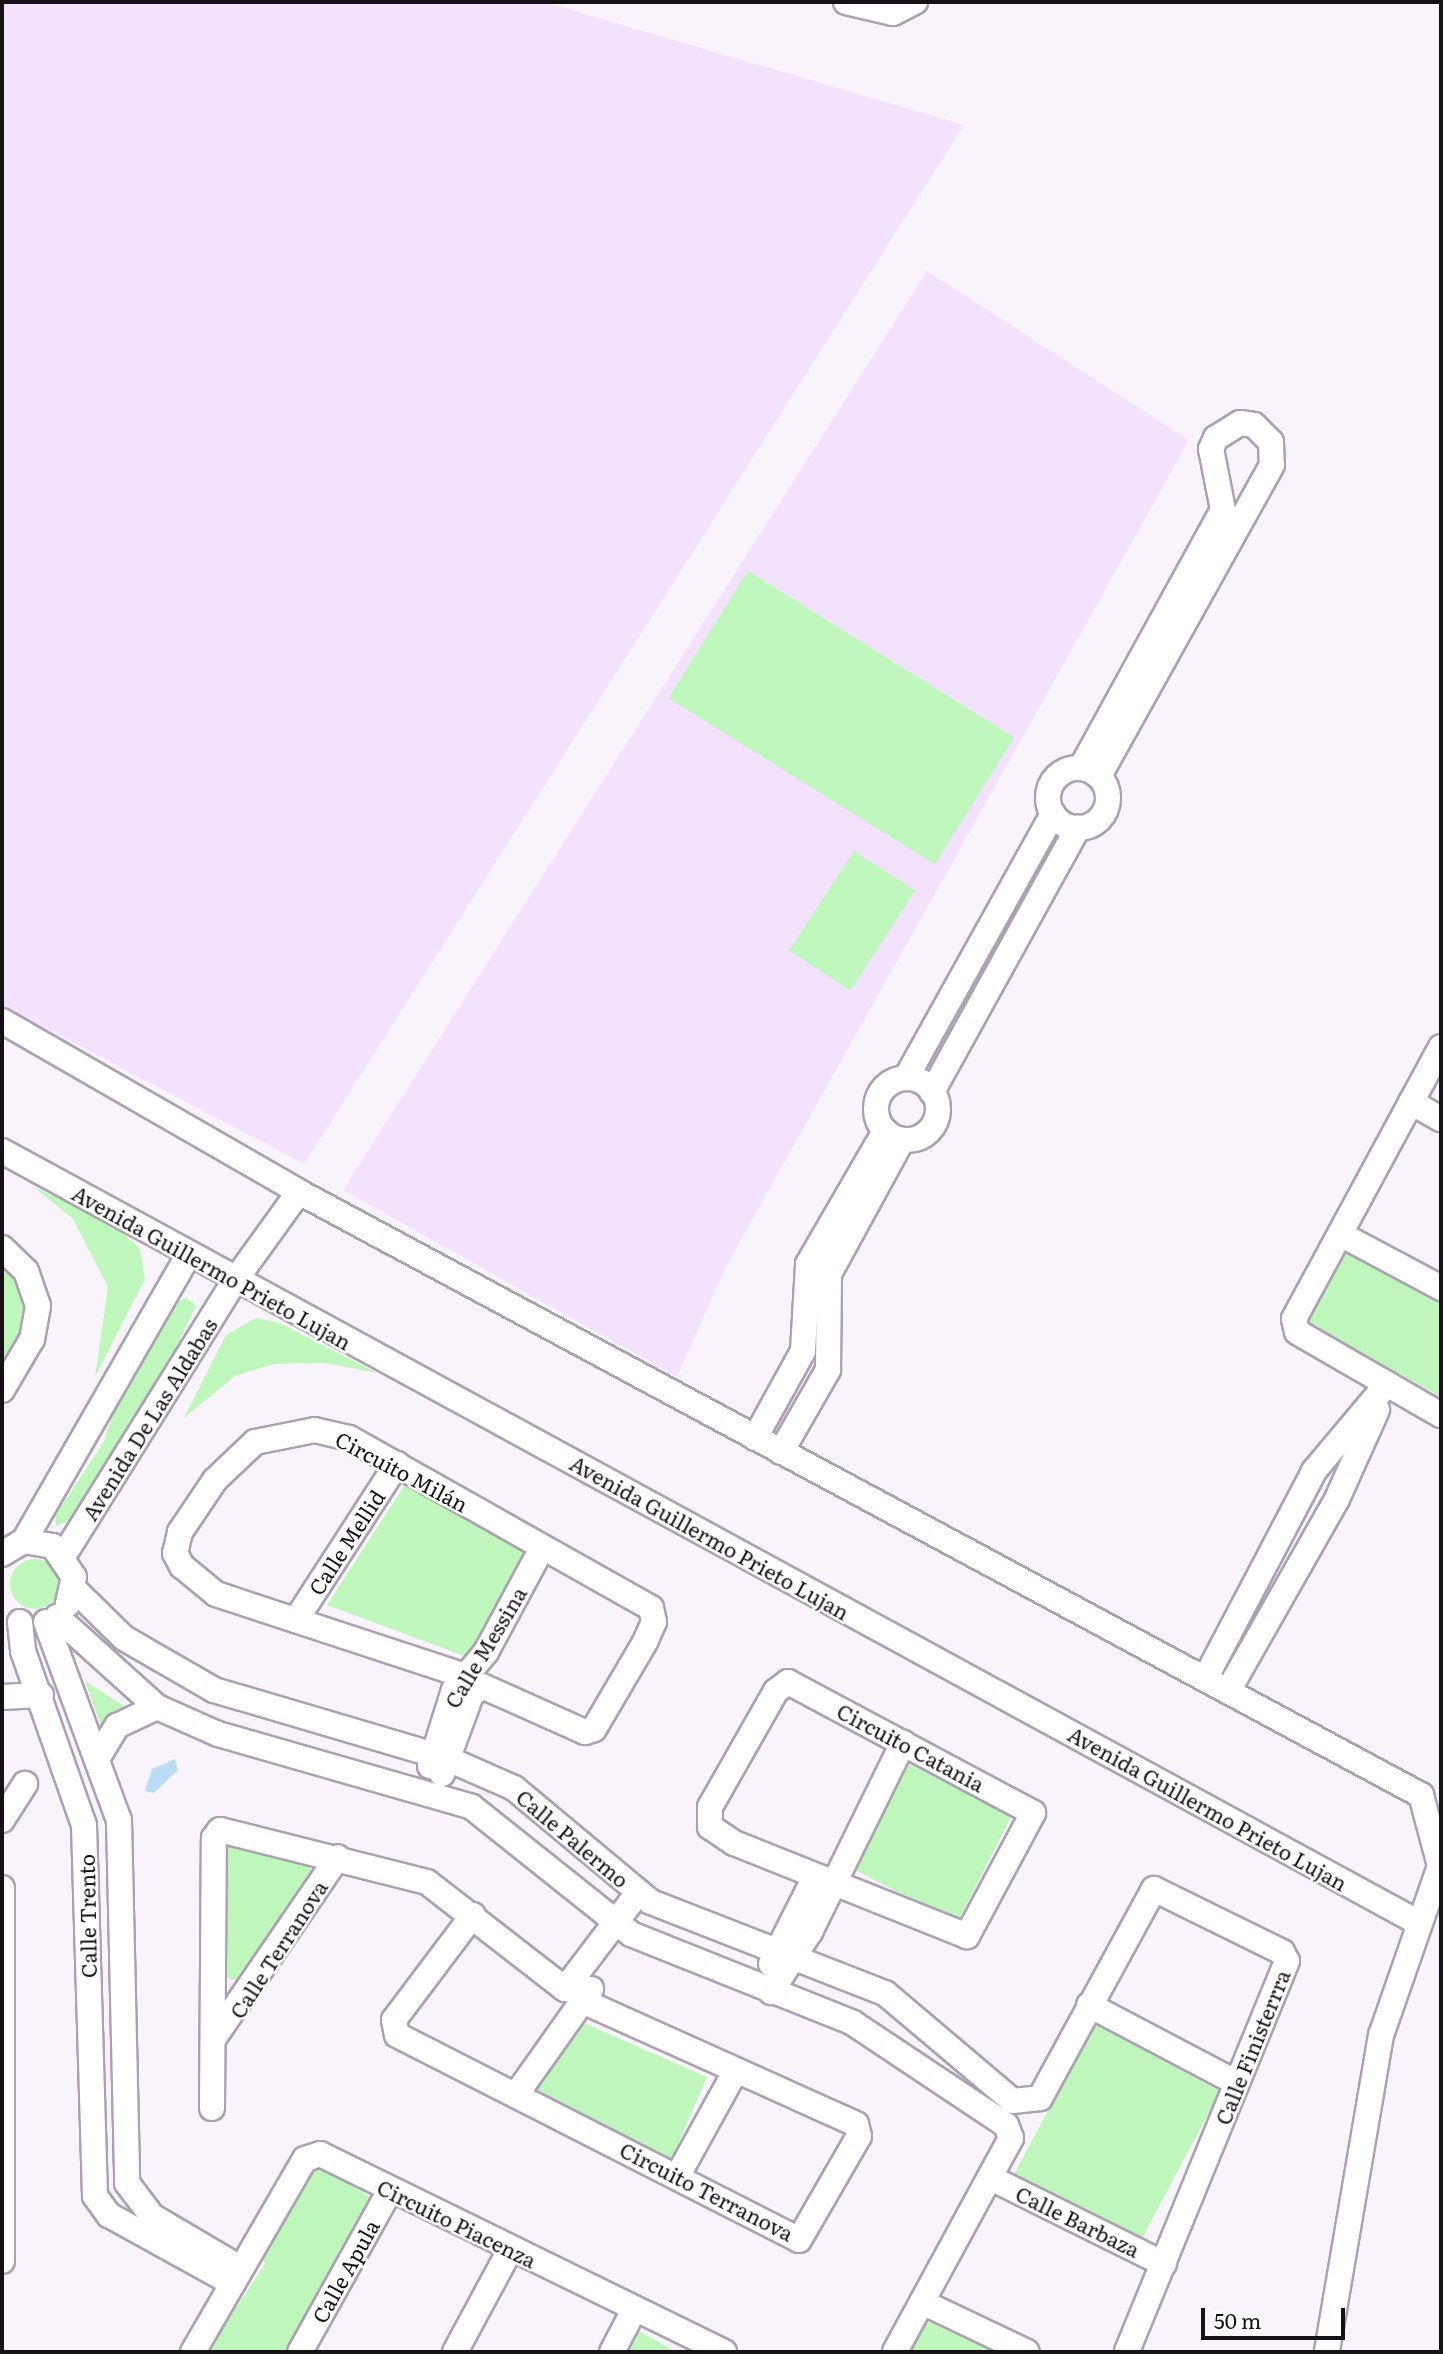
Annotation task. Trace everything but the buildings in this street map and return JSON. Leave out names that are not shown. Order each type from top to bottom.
[{"type":"street","points":[[846,2],[893,13],[915,2]]},
{"type":"street","points":[[1240,423],[1254,425],[1271,442],[1272,465],[1090,772],[1223,510],[1211,449],[1216,438],[1240,423]]},
{"type":"street","points":[[893,1136],[876,1113],[880,1093],[906,1078],[1053,814],[1050,786],[1062,772],[1090,772]]},
{"type":"street","points":[[893,1136],[922,1137],[935,1122],[932,1092],[1078,828],[1097,821],[1107,804],[1090,772]]},
{"type":"street","points":[[1053,814],[1078,828]]},
{"type":"street","points":[[2,1021],[299,1192],[1421,1795],[1440,1866],[1378,2048],[1327,2352]]},
{"type":"street","points":[[1441,1047],[1294,1318],[1297,1332],[1441,1415]]},
{"type":"street","points":[[906,1078],[932,1092]]},
{"type":"street","points":[[1411,1102],[1441,1119]]},
{"type":"street","points":[[755,1438],[803,1351],[808,1264],[893,1136]]},
{"type":"street","points":[[781,1452],[828,1370],[829,1274],[893,1136]]},
{"type":"street","name":"Avenida Guillermo Prieto Lujan","points":[[2,1151],[234,1282],[1419,1923]]},
{"type":"street","name":"Avenida De Las Aldabas","points":[[64,1555],[234,1282],[299,1192]]},
{"type":"street","points":[[1340,1234],[1441,1288]]},
{"type":"street","points":[[2,1248],[36,1291],[32,1339],[2,1391]]},
{"type":"street","points":[[11,1542],[188,1256]]},
{"type":"street","points":[[1205,1679],[1314,1471],[1387,1384]]},
{"type":"street","points":[[1228,1691],[1320,1530],[1387,1384]]},
{"type":"street","name":"Circuito Milán","points":[[466,1675],[296,1620],[196,1580],[175,1553],[180,1532],[235,1459],[278,1433],[332,1432],[397,1464],[542,1548],[646,1604],[654,1622],[590,1732],[491,1687]]},
{"type":"street","name":"Calle Mellid","points":[[296,1620],[397,1464]]},
{"type":"street","points":[[1291,1515],[1320,1530]]},
{"type":"street","points":[[9,1622],[51,1619],[74,1589],[64,1555],[38,1541],[11,1542]]},
{"type":"street","name":"Calle Messina","points":[[429,1791],[440,1757],[454,1690],[486,1653],[542,1548]]},
{"type":"street","points":[[1257,1579],[1284,1593]]},
{"type":"street","name":"Calle Palermo","points":[[74,1589],[124,1638],[204,1686],[440,1757],[514,1788],[645,1898],[885,1993],[1006,2096],[1036,2097]]},
{"type":"street","name":"Calle Palermo","points":[[51,1619],[157,1707],[218,1734],[429,1791],[502,1826],[624,1929],[764,1990],[875,2034],[967,2105],[1006,2125],[1009,2142],[991,2178]]},
{"type":"street","name":"Calle Trento","points":[[51,1619],[100,1754],[122,1843],[127,2183],[135,2201],[236,2275]]},
{"type":"street","name":"Calle Trento","points":[[9,1622],[41,1695],[84,1825],[92,2181],[109,2216],[236,2275]]},
{"type":"street","name":"Circuito Catania","points":[[793,1683],[903,1743],[1028,1808],[1034,1818],[967,1936],[823,1881],[710,1827],[710,1807],[776,1691],[793,1683]]},
{"type":"street","name":"Calle Messina","points":[[440,1757],[471,1695],[491,1687]]},
{"type":"street","points":[[2,1697],[41,1695]]},
{"type":"street","points":[[100,1754],[117,1726],[157,1707]]},
{"type":"street","points":[[764,1990],[903,1743]]},
{"type":"street","points":[[2,1820],[25,1784]]},
{"type":"street","name":"Circuito Terranova","points":[[212,2108],[216,1833],[225,1828],[427,1882],[473,1915],[574,1995],[735,2072],[852,2121],[859,2137],[799,2240],[393,2031],[394,2020],[473,1915]]},
{"type":"street","name":"Calle Terranova","points":[[214,2038],[338,1857]]},
{"type":"street","points":[[2,1888],[2,2261]]},
{"type":"street","name":"Calle Finisterrra","points":[[1036,2097],[1146,1898],[1163,1889],[1287,1958],[1127,2352]]},
{"type":"street","points":[[516,2095],[574,1995],[645,1898]]},
{"type":"street","points":[[1089,2005],[1237,2083]]},
{"type":"street","points":[[677,2177],[735,2072]]},
{"type":"street","points":[[967,2105],[986,2077]]},
{"type":"street","name":"Circuito Piacenza","points":[[193,2352],[236,2275],[310,2156],[327,2156],[510,2250],[724,2352]]},
{"type":"street","points":[[895,2352],[991,2178]]},
{"type":"street","name":"Calle Barbaza","points":[[991,2178],[1164,2264]]},
{"type":"street","name":"Calle Apula","points":[[300,2352],[390,2190]]},
{"type":"street","points":[[454,2352],[510,2250]]},
{"type":"street","points":[[922,2302],[1027,2352]]},
{"type":"street","points":[[612,2352],[634,2310]]},
{"type":"shaded area","points":[[2,2],[544,2],[964,125],[304,1164],[2,1005]]},
{"type":"shaded area","points":[[927,271],[1189,440],[725,1268],[677,1377],[343,1190]]},
{"type":"green space","points":[[748,571],[1014,737],[935,865],[669,698]]},
{"type":"green space","points":[[854,851],[915,891],[850,991],[789,951]]},
{"type":"green space","points":[[34,1187],[111,1222],[140,1249],[145,1279],[95,1377],[108,1287],[73,1219]]},
{"type":"green space","points":[[1342,1253],[1354,1253],[1441,1302],[1441,1397],[1313,1327],[1306,1315]]},
{"type":"green space","points":[[2,1264],[25,1294],[27,1325],[2,1366]]},
{"type":"green space","points":[[186,1298],[196,1305],[173,1355],[69,1521],[56,1526],[55,1516],[103,1443],[115,1409],[178,1301]]},
{"type":"green space","points":[[256,1318],[279,1323],[377,1373],[325,1363],[274,1364],[235,1376],[184,1418],[226,1335]]},
{"type":"green space","points":[[408,1480],[529,1553],[467,1657],[327,1605]]},
{"type":"green space","points":[[35,1559],[53,1566],[60,1584],[53,1602],[35,1609],[17,1602],[10,1584],[17,1566]]},
{"type":"green space","points":[[85,1681],[124,1706],[101,1726]]},
{"type":"green space","points":[[909,1764],[1011,1816],[957,1922],[855,1870]]},
{"type":"green space","points":[[232,1840],[309,1862],[313,1878],[244,1978],[233,1980],[222,1975],[221,1849]]},
{"type":"green space","points":[[579,2021],[707,2077],[670,2163],[533,2092]]},
{"type":"green space","points":[[1094,2024],[1220,2091],[1140,2242],[1014,2175]]},
{"type":"green space","points":[[323,2167],[370,2197],[284,2352],[207,2352],[265,2264],[257,2247],[309,2173]]},
{"type":"green space","points":[[925,2320],[993,2352],[909,2352]]},
{"type":"green space","points":[[639,2331],[676,2352],[627,2352]]},
{"type":"water","points":[[175,1759],[178,1770],[154,1793],[145,1791],[152,1769]]}]
